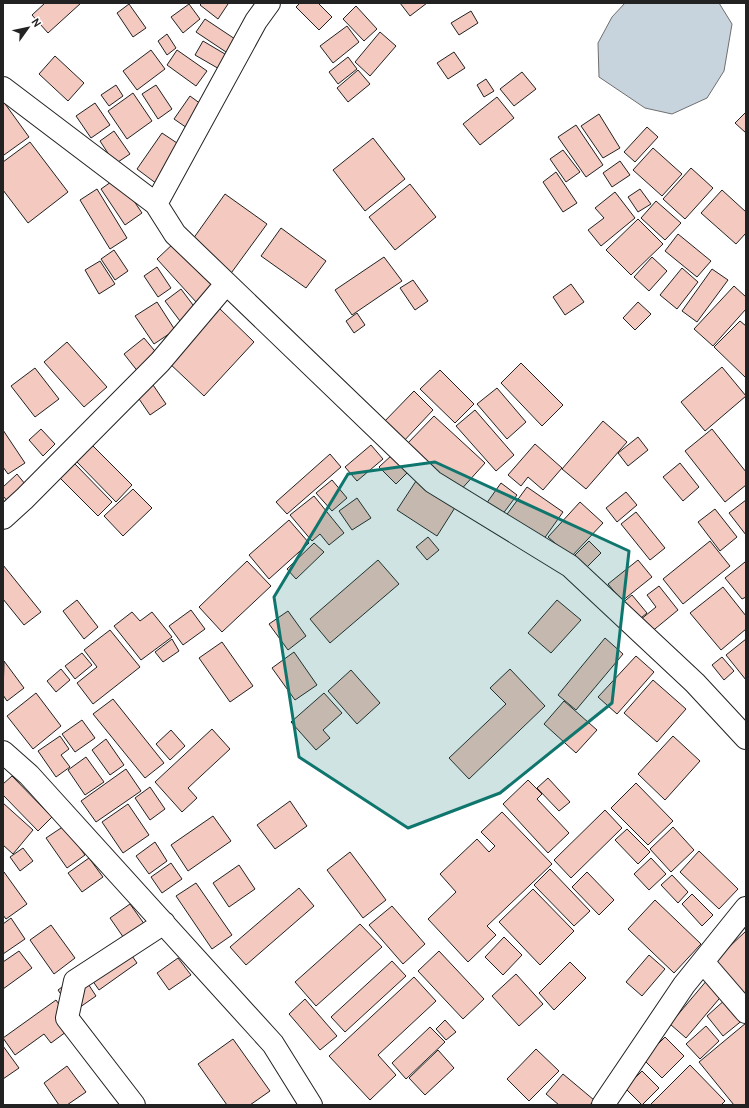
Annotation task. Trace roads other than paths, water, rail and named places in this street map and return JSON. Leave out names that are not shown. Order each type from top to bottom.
[{"type":"street","points":[[156,204],[256,20],[269,3]]},
{"type":"street","points":[[3,88],[156,204],[175,234],[433,482],[570,566],[695,682],[746,738]]},
{"type":"street","points":[[3,518],[30,493],[160,362],[226,284]]},
{"type":"street","points":[[3,752],[29,775],[273,1044],[311,1105]]},
{"type":"street","points":[[602,1105],[684,985],[746,908]]},
{"type":"street","points":[[134,1105],[67,1018],[75,981],[164,923]]},
{"type":"street","points":[[703,962],[746,1012]]}]
